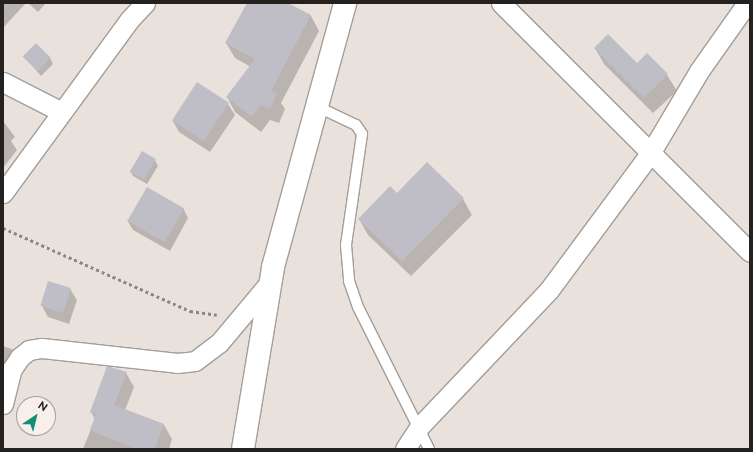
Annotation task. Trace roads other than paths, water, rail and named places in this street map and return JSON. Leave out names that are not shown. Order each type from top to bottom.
[{"type":"street","points":[[3,193],[130,19],[145,3]]},
{"type":"street","points":[[243,449],[271,281],[345,3]]},
{"type":"street","points":[[501,3],[750,252]]},
{"type":"street","points":[[405,449],[420,426],[549,290],[651,152],[699,71],[747,3]]},
{"type":"street","points":[[3,82],[62,112]]},
{"type":"street","points":[[3,404],[12,369],[20,357],[29,350],[42,348],[176,363],[195,361],[219,343],[271,281]]},
{"type":"lane","points":[[318,107],[356,125],[362,134],[346,245],[349,281],[372,336],[420,426],[429,449]]}]
